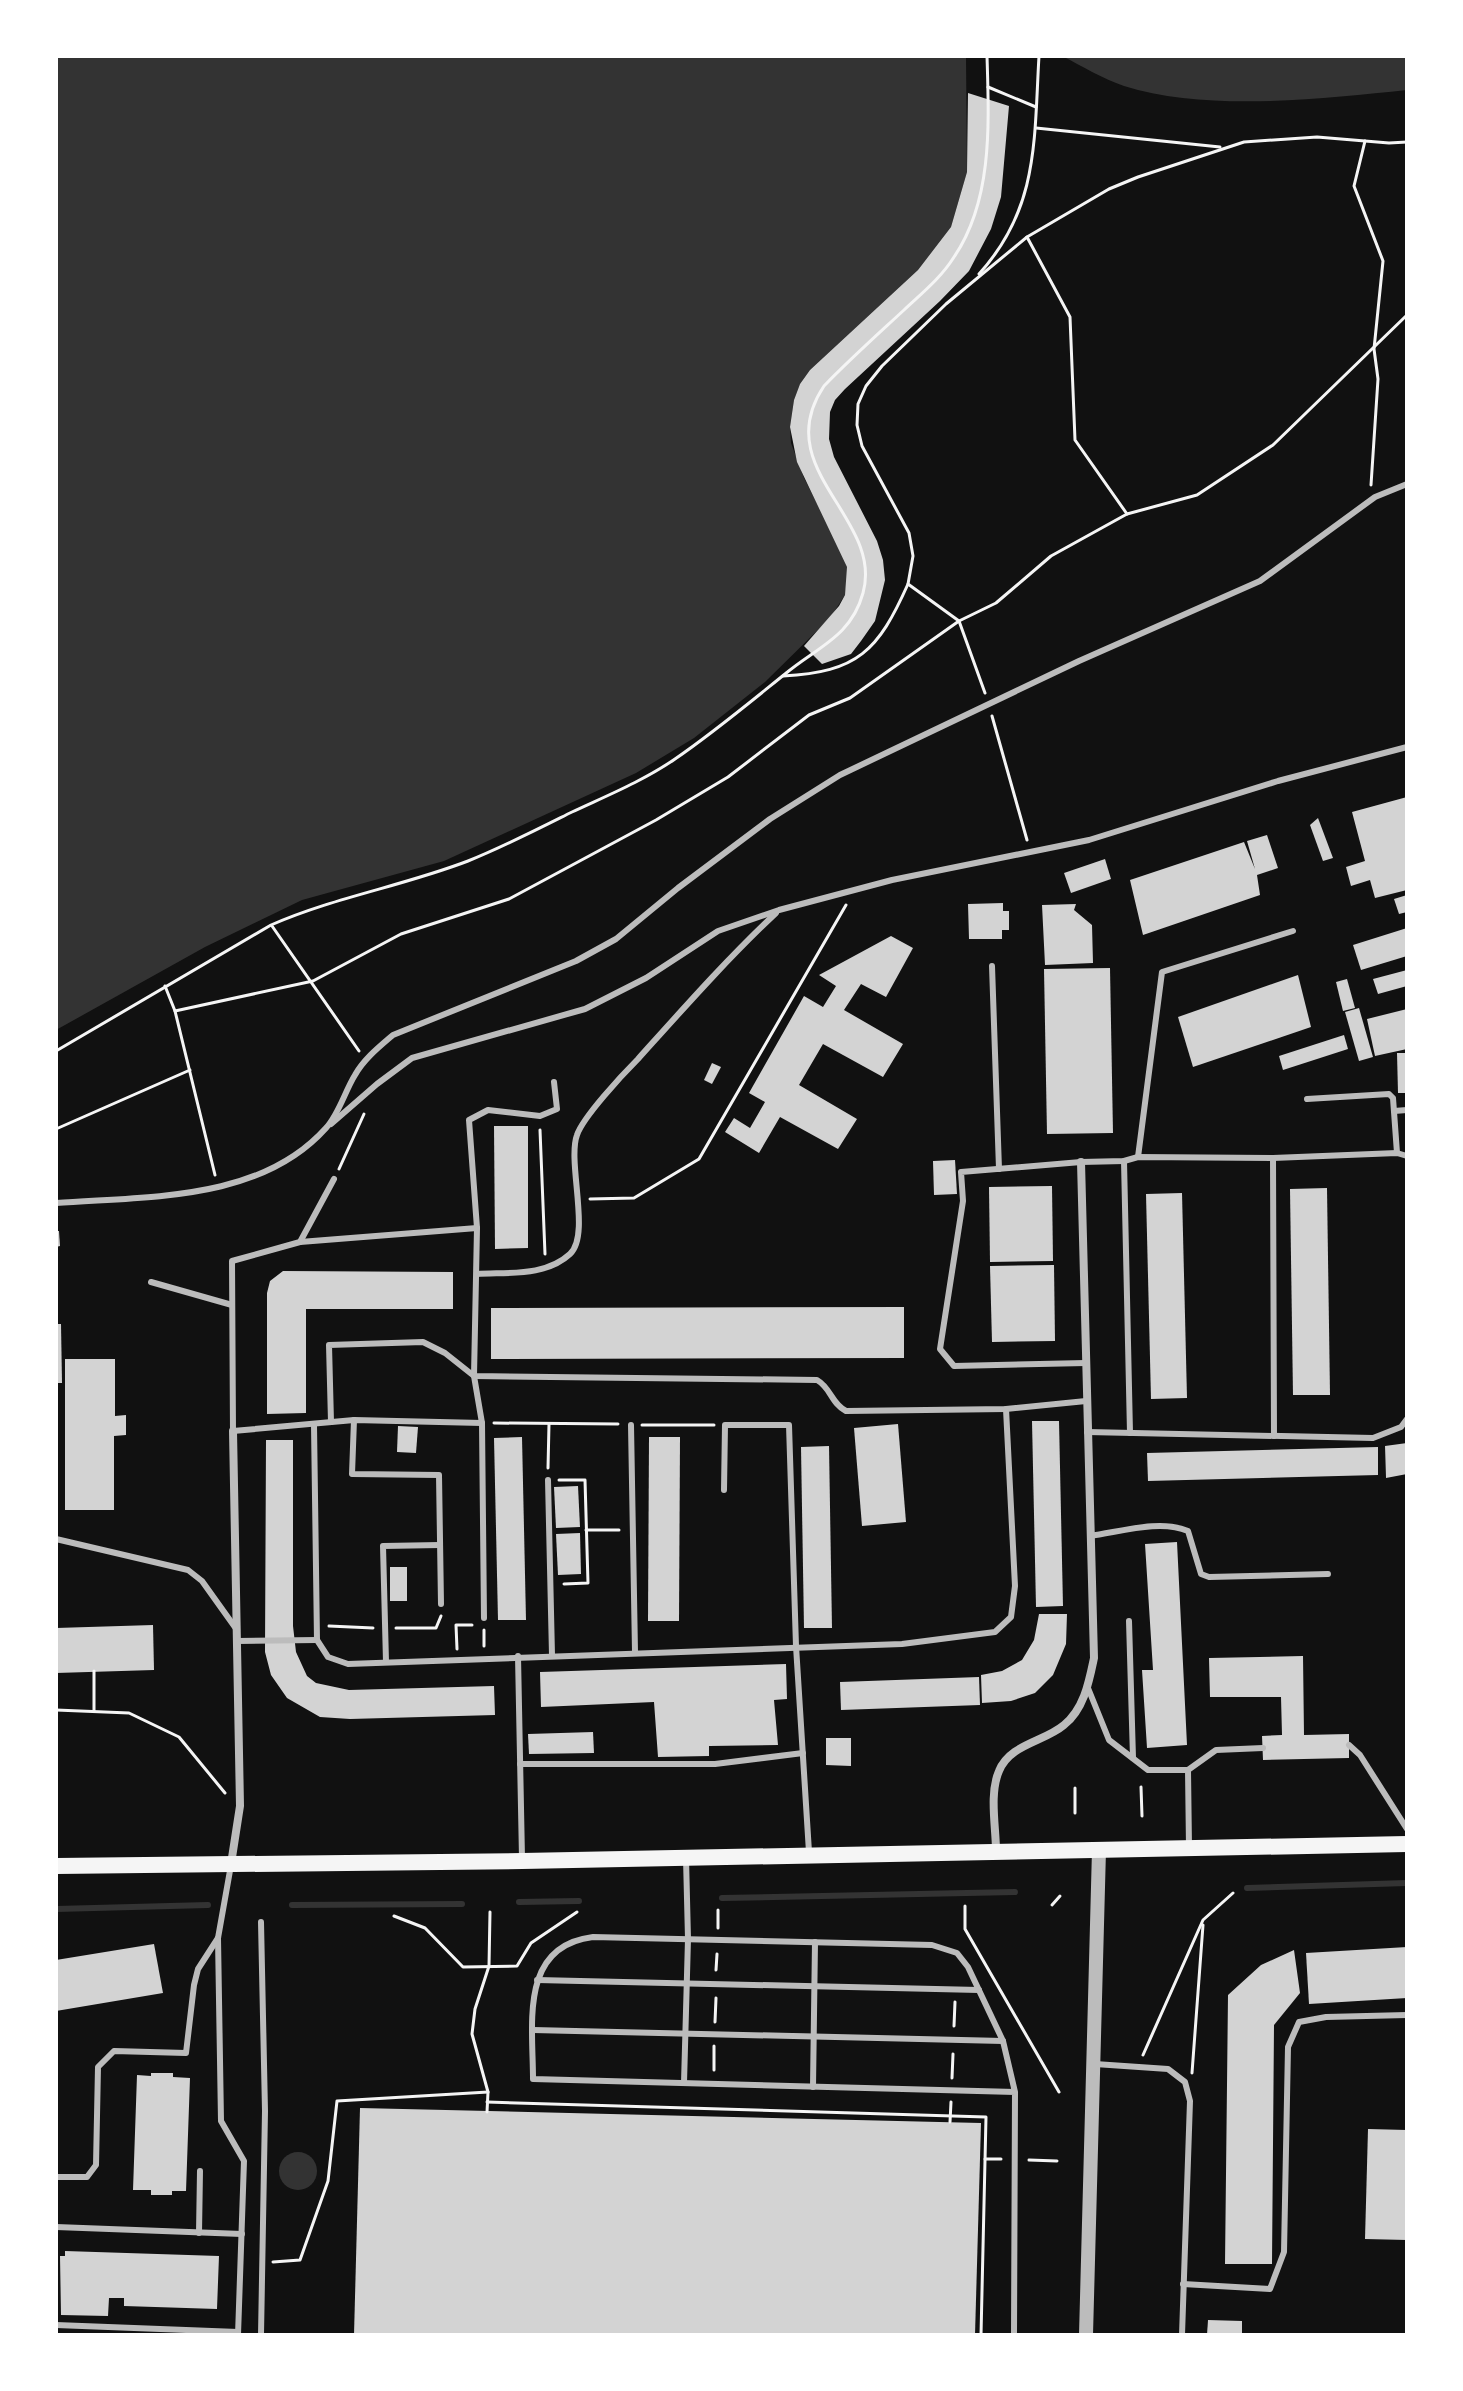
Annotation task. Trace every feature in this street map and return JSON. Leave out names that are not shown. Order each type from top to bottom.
[{"type":"main road","points":[[56,1866],[522,1861],[1407,1844]]},
{"type":"street","points":[[996,1852],[995,1790],[999,1770],[1013,1752],[1063,1726],[1075,1714],[1088,1688],[1094,1658],[1081,1162]]},
{"type":"street","points":[[231,1865],[240,1806],[233,1431]]},
{"type":"street","points":[[1086,2335],[1099,1850]]},
{"type":"lane","points":[[328,1127],[356,1072],[393,1035],[576,961],[616,939],[770,819],[840,775],[1079,661],[1260,581],[1370,501],[1407,484]]},
{"type":"lane","points":[[56,1203],[187,1192],[244,1181],[293,1159],[377,1084],[412,1058],[585,1009],[646,978],[718,931],[779,910],[892,880],[1089,840],[1278,781],[1407,747]]},
{"type":"lane","points":[[477,1274],[546,1270],[572,1253],[577,1242],[579,1199],[575,1172],[577,1135],[611,1087],[740,947],[779,910]]},
{"type":"lane","points":[[1138,1157],[1162,972],[1293,931]]},
{"type":"lane","points":[[992,966],[999,1169]]},
{"type":"lane","points":[[484,1618],[482,1423],[474,1376],[477,1228],[469,1120],[488,1110],[540,1116],[557,1109],[554,1082]]},
{"type":"lane","points":[[1307,1099],[1389,1094],[1393,1098],[1397,1153]]},
{"type":"lane","points":[[1394,1111],[1407,1110]]},
{"type":"lane","points":[[1086,1363],[954,1366],[940,1349],[963,1201],[961,1172],[1124,1161],[1138,1157],[1273,1158],[1397,1153],[1407,1156]]},
{"type":"lane","points":[[1273,1158],[1274,1436]]},
{"type":"lane","points":[[1124,1161],[1130,1433]]},
{"type":"lane","points":[[300,1242],[334,1179]]},
{"type":"lane","points":[[477,1228],[300,1242],[232,1261],[233,1431],[354,1420],[482,1423]]},
{"type":"lane","points":[[151,1282],[232,1305]]},
{"type":"lane","points":[[331,1422],[329,1345],[423,1342],[445,1353],[474,1376],[817,1380],[826,1385],[836,1406],[846,1411],[1006,1409],[1086,1401]]},
{"type":"lane","points":[[314,1425],[317,1640],[328,1657],[348,1664],[902,1644],[995,1632],[1011,1617],[1015,1586],[1006,1409]]},
{"type":"lane","points":[[1087,1432],[1373,1438],[1401,1427],[1407,1419]]},
{"type":"lane","points":[[354,1420],[352,1474],[439,1475],[441,1604]]},
{"type":"lane","points":[[631,1425],[635,1652]]},
{"type":"lane","points":[[724,1490],[725,1425],[789,1425],[796,1646],[809,1856]]},
{"type":"lane","points":[[548,1480],[552,1655]]},
{"type":"lane","points":[[1090,1536],[1157,1526],[1179,1527],[1188,1531],[1201,1574],[1209,1577],[1328,1574]]},
{"type":"lane","points":[[56,1539],[188,1570],[202,1581],[237,1630]]},
{"type":"lane","points":[[386,1662],[383,1546],[440,1545]]},
{"type":"lane","points":[[1129,1621],[1133,1758]]},
{"type":"lane","points":[[237,1641],[317,1640]]},
{"type":"lane","points":[[518,1656],[522,1861]]},
{"type":"lane","points":[[1088,1688],[1109,1740],[1148,1770],[1188,1770],[1216,1750],[1263,1748]]},
{"type":"lane","points":[[1349,1745],[1360,1755],[1407,1829]]},
{"type":"lane","points":[[520,1764],[715,1764],[803,1753]]},
{"type":"lane","points":[[1188,1770],[1189,1848]]},
{"type":"lane","points":[[684,2083],[688,1939],[686,1858]]},
{"type":"lane","points":[[56,2325],[132,2331],[238,2333],[244,2161],[221,2121],[218,1938],[231,1865]]},
{"type":"lane","points":[[261,1922],[265,2111],[261,2335]]},
{"type":"lane","points":[[56,2177],[87,2177],[96,2165],[98,2067],[114,2051],[186,2053],[198,1969],[218,1938]]},
{"type":"lane","points":[[1014,2335],[1015,2092],[1003,2041],[968,1967],[957,1953],[932,1945],[574,1939],[545,1962],[537,1980],[533,2079],[1015,2092]]},
{"type":"lane","points":[[813,2087],[815,1942]]},
{"type":"lane","points":[[537,1980],[979,1990]]},
{"type":"lane","points":[[1183,2284],[1270,2289],[1284,2252],[1288,2047],[1299,2022],[1326,2017],[1407,2015]]},
{"type":"lane","points":[[533,2030],[1003,2041]]},
{"type":"lane","points":[[1093,2064],[1168,2069],[1185,2082],[1190,2101],[1182,2335]]},
{"type":"lane","points":[[199,2233],[200,2171]]},
{"type":"lane","points":[[56,2227],[242,2234]]},
{"type":"path","points":[[56,1051],[271,925],[313,908],[468,861],[673,761],[804,658],[834,639],[850,623],[860,605],[865,584],[864,564],[859,546],[812,454],[808,418],[814,401],[843,366],[935,281],[954,259],[967,236],[978,205],[984,172],[987,56]]},
{"type":"path","points":[[971,283],[999,252],[1025,198],[1035,128],[1039,56]]},
{"type":"path","points":[[988,87],[1036,107]]},
{"type":"path","points":[[1035,128],[1223,148]]},
{"type":"path","points":[[782,676],[818,674],[839,668],[861,656],[887,625],[908,584],[913,556],[909,533],[862,446],[857,425],[858,404],[866,386],[898,349],[971,283],[1027,237],[1109,189],[1223,148],[1244,142],[1317,137],[1407,142]]},
{"type":"path","points":[[1365,141],[1354,186],[1383,261],[1374,349],[1378,379],[1370,501]]},
{"type":"path","points":[[1027,237],[1070,317],[1075,440],[1127,514]]},
{"type":"path","points":[[175,1011],[313,981],[401,934],[509,899],[656,820],[728,777],[809,715],[850,698],[959,621],[996,603],[1051,556],[1127,514],[1197,495],[1273,445],[1407,315]]},
{"type":"path","points":[[908,584],[959,621],[989,705],[1030,851]]},
{"type":"path","points":[[579,1199],[634,1198],[699,1159],[854,892]]},
{"type":"path","points":[[271,925],[366,1061]]},
{"type":"path","points":[[165,986],[175,1011],[218,1186]]},
{"type":"path","points":[[56,1129],[190,1070]]},
{"type":"path","points":[[334,1179],[365,1111]]},
{"type":"path","points":[[540,1116],[546,1270]]},
{"type":"path","points":[[482,1423],[725,1425]]},
{"type":"path","points":[[549,1424],[548,1480],[585,1480],[588,1583],[551,1584]]},
{"type":"path","points":[[586,1530],[633,1530]]},
{"type":"path","points":[[458,1659],[456,1625],[484,1625],[485,1658]]},
{"type":"path","points":[[94,1671],[94,1711]]},
{"type":"path","points":[[56,1710],[129,1713],[179,1737],[219,1788],[240,1806]]},
{"type":"path","points":[[1141,1787],[1142,1816]]},
{"type":"path","points":[[1075,1788],[1075,1813]]},
{"type":"path","points":[[1138,2067],[1203,1920],[1233,1893]]},
{"type":"path","points":[[1052,1905],[1060,1896]]},
{"type":"path","points":[[957,1953],[965,1929],[965,1906]]},
{"type":"path","points":[[718,1910],[718,1928]]},
{"type":"path","points":[[487,2112],[488,2092],[472,2034],[475,2009],[489,1966],[490,1912]]},
{"type":"path","points":[[394,1916],[425,1928],[463,1967],[517,1966],[531,1943],[577,1912]]},
{"type":"path","points":[[1190,2101],[1203,1920]]},
{"type":"path","points":[[965,1929],[1059,2092]]},
{"type":"path","points":[[716,1974],[717,1947]]},
{"type":"path","points":[[950,2122],[955,1990]]},
{"type":"path","points":[[715,2022],[716,1994]]},
{"type":"path","points":[[714,2041],[714,2070]]},
{"type":"path","points":[[261,2263],[300,2260],[328,2181],[337,2101],[488,2092]]},
{"type":"path","points":[[712,2109],[713,2100]]},
{"type":"path","points":[[487,2102],[986,2117],[981,2335]]},
{"type":"path","points":[[1031,2160],[1057,2161]]},
{"type":"shaded area","points":[[56,56],[966,56],[967,172],[951,227],[918,270],[810,370],[800,384],[794,400],[791,443],[804,478],[843,554],[847,582],[845,595],[830,618],[765,682],[694,738],[636,773],[444,861],[302,900],[205,947],[56,1030]]},
{"type":"shaded area","points":[[1062,56],[1407,56],[1407,90],[1264,101],[1191,99],[1124,86]]},
{"type":"shaded area","points":[[298,2152],[311,2158],[317,2171],[311,2184],[298,2190],[285,2184],[279,2171],[285,2158]]},
{"type":"building","points":[[968,93],[1009,106],[1001,197],[991,229],[969,271],[845,389],[830,412],[829,439],[834,457],[877,541],[885,580],[875,621],[861,641],[851,654],[822,664],[804,646],[845,595],[847,567],[797,462],[790,427],[794,400],[810,370],[918,270],[951,227],[967,172]]},
{"type":"building","points":[[1407,797],[1407,890],[1375,898],[1370,880],[1351,886],[1346,867],[1365,861],[1352,812]]},
{"type":"building","points":[[1318,818],[1333,858],[1323,861],[1310,825]]},
{"type":"building","points":[[1267,835],[1278,868],[1257,875],[1260,895],[1143,935],[1130,880],[1244,842],[1255,869],[1247,841]]},
{"type":"building","points":[[1105,859],[1111,879],[1071,893],[1064,873]]},
{"type":"building","points":[[1407,895],[1407,912],[1399,914],[1394,899]]},
{"type":"building","points":[[1003,903],[1003,911],[1009,911],[1009,930],[1002,930],[1002,939],[969,939],[968,904]]},
{"type":"building","points":[[1076,904],[1074,910],[1092,925],[1093,963],[1045,965],[1042,905]]},
{"type":"building","points":[[1407,928],[1407,956],[1361,970],[1353,945]]},
{"type":"building","points":[[891,936],[913,948],[886,997],[861,984],[844,1010],[903,1044],[883,1077],[823,1044],[799,1085],[857,1119],[838,1149],[780,1117],[759,1153],[725,1132],[734,1118],[750,1128],[765,1102],[749,1093],[804,996],[823,1007],[836,986],[819,975]]},
{"type":"building","points":[[1110,968],[1113,1133],[1047,1134],[1044,969]]},
{"type":"building","points":[[1407,970],[1407,986],[1378,994],[1373,979]]},
{"type":"building","points":[[1298,975],[1311,1027],[1193,1067],[1178,1017]]},
{"type":"building","points":[[1347,979],[1355,1008],[1343,1011],[1336,982]]},
{"type":"building","points":[[1359,1008],[1373,1057],[1359,1061],[1345,1012]]},
{"type":"building","points":[[1407,1009],[1407,1049],[1375,1056],[1367,1019]]},
{"type":"building","points":[[1344,1035],[1348,1049],[1283,1070],[1279,1056]]},
{"type":"building","points":[[1397,1053],[1407,1053],[1407,1093],[1398,1093]]},
{"type":"building","points":[[712,1063],[721,1067],[712,1084],[704,1080]]},
{"type":"building","points":[[494,1126],[528,1126],[528,1248],[495,1249]]},
{"type":"building","points":[[955,1160],[957,1194],[934,1195],[933,1161]]},
{"type":"building","points":[[1052,1186],[1053,1261],[990,1262],[989,1187]]},
{"type":"building","points":[[1327,1188],[1330,1395],[1293,1395],[1290,1189]]},
{"type":"building","points":[[1182,1193],[1187,1398],[1151,1399],[1146,1194]]},
{"type":"building","points":[[56,1231],[59,1231],[60,1246],[56,1247]]},
{"type":"building","points":[[1054,1265],[1055,1341],[992,1342],[990,1266]]},
{"type":"building","points":[[283,1271],[453,1272],[453,1309],[306,1309],[306,1413],[267,1414],[267,1293],[270,1281]]},
{"type":"building","points":[[904,1307],[904,1358],[491,1359],[491,1308]]},
{"type":"building","points":[[56,1324],[61,1324],[62,1383],[56,1383]]},
{"type":"building","points":[[65,1359],[115,1359],[115,1416],[126,1415],[126,1435],[114,1436],[114,1510],[65,1510]]},
{"type":"building","points":[[1032,1421],[1059,1421],[1063,1606],[1036,1607]]},
{"type":"building","points":[[898,1424],[906,1522],[862,1526],[854,1428]]},
{"type":"building","points":[[398,1426],[418,1427],[416,1453],[397,1452]]},
{"type":"building","points":[[522,1437],[526,1620],[498,1620],[494,1438]]},
{"type":"building","points":[[649,1437],[680,1437],[679,1621],[648,1621]]},
{"type":"building","points":[[266,1440],[293,1440],[293,1626],[296,1652],[307,1676],[316,1683],[349,1690],[494,1686],[495,1715],[320,1717],[287,1698],[271,1675],[265,1652]]},
{"type":"building","points":[[1407,1443],[1407,1474],[1386,1478],[1385,1446]]},
{"type":"building","points":[[829,1446],[832,1628],[804,1628],[801,1447]]},
{"type":"building","points":[[1378,1447],[1378,1475],[1148,1481],[1147,1453]]},
{"type":"building","points":[[578,1486],[580,1527],[556,1528],[554,1487]]},
{"type":"building","points":[[580,1533],[581,1574],[558,1575],[556,1534]]},
{"type":"building","points":[[1177,1542],[1187,1745],[1147,1748],[1142,1670],[1153,1670],[1145,1544]]},
{"type":"building","points":[[390,1567],[407,1567],[407,1601],[390,1601]]},
{"type":"building","points":[[1039,1614],[1067,1614],[1066,1644],[1053,1675],[1035,1693],[1011,1701],[982,1703],[981,1675],[1002,1671],[1022,1660],[1034,1640]]},
{"type":"building","points":[[153,1625],[154,1670],[56,1673],[56,1628]]},
{"type":"building","points":[[1303,1656],[1304,1735],[1349,1734],[1349,1758],[1263,1760],[1262,1736],[1282,1735],[1281,1697],[1210,1697],[1209,1658]]},
{"type":"building","points":[[786,1664],[787,1699],[774,1700],[778,1745],[709,1746],[709,1756],[658,1757],[654,1702],[541,1707],[540,1672]]},
{"type":"building","points":[[979,1677],[980,1705],[841,1710],[840,1682]]},
{"type":"building","points":[[593,1732],[594,1753],[529,1754],[528,1734]]},
{"type":"building","points":[[826,1738],[851,1738],[851,1766],[826,1765]]},
{"type":"building","points":[[154,1944],[163,1993],[56,2011],[56,1960]]},
{"type":"building","points":[[1407,1947],[1407,1998],[1309,2004],[1306,1953]]},
{"type":"building","points":[[1294,1950],[1300,1993],[1274,2025],[1272,2264],[1225,2264],[1228,1995],[1261,1965]]},
{"type":"building","points":[[151,2073],[173,2073],[173,2077],[190,2078],[186,2191],[172,2191],[172,2195],[151,2195],[151,2190],[133,2190],[137,2075],[151,2076]]},
{"type":"building","points":[[360,2108],[981,2123],[975,2335],[354,2335]]},
{"type":"building","points":[[1368,2129],[1407,2130],[1407,2240],[1365,2239]]},
{"type":"building","points":[[65,2251],[219,2256],[217,2309],[124,2306],[124,2298],[109,2298],[108,2316],[61,2315],[60,2256],[65,2256]]},
{"type":"building","points":[[1208,2320],[1242,2321],[1242,2335],[1207,2335]]},
{"type":"waterway","points":[[1247,1888],[1407,1883]]},
{"type":"waterway","points":[[722,1898],[1015,1892]]},
{"type":"waterway","points":[[519,1902],[579,1901]]},
{"type":"waterway","points":[[292,1905],[462,1904]]},
{"type":"waterway","points":[[56,1909],[208,1905]]}]
